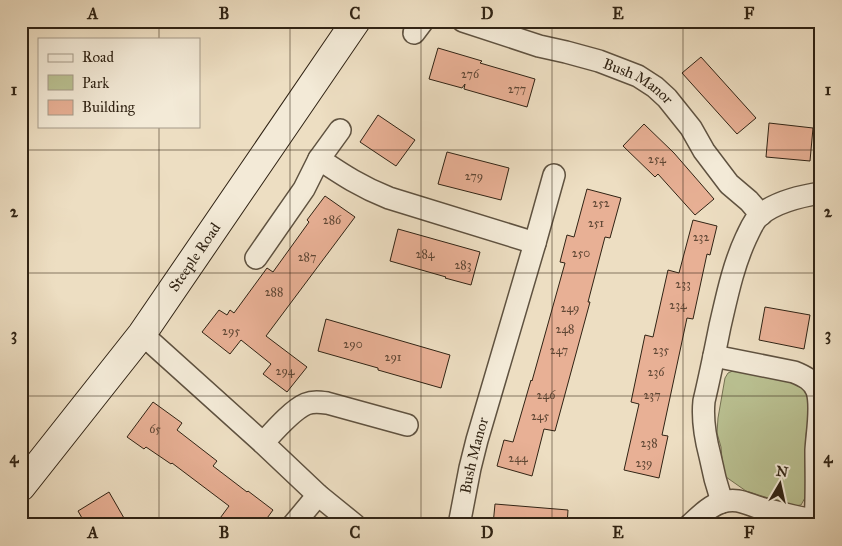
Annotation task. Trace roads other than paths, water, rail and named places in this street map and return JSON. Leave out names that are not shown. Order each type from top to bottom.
[{"type":"main road","name":"Steeple Road","points":[[21,487],[142,334],[356,21]]},
{"type":"street","name":"Bush Manor","points":[[464,21],[539,46],[599,61],[638,76],[656,87],[691,128],[704,150],[729,184],[749,201],[761,215]]},
{"type":"street","points":[[256,258],[304,189],[319,159],[340,130]]},
{"type":"street","points":[[319,159],[370,191],[535,243]]},
{"type":"street","name":"Bush Manor","points":[[459,525],[477,440],[554,175]]},
{"type":"street","points":[[722,502],[713,472],[704,430],[703,414],[704,401],[734,268],[751,228],[761,215],[795,199],[821,193]]},
{"type":"street","points":[[142,334],[264,442],[318,495],[354,525]]},
{"type":"street","points":[[690,525],[705,512],[722,502],[733,501],[746,502],[761,508],[818,520],[816,449],[819,401],[814,385],[806,377],[794,372],[714,356]]},
{"type":"street","points":[[264,442],[296,411],[313,402],[326,403],[407,425]]},
{"type":"street","points":[[293,525],[318,495]]}]
